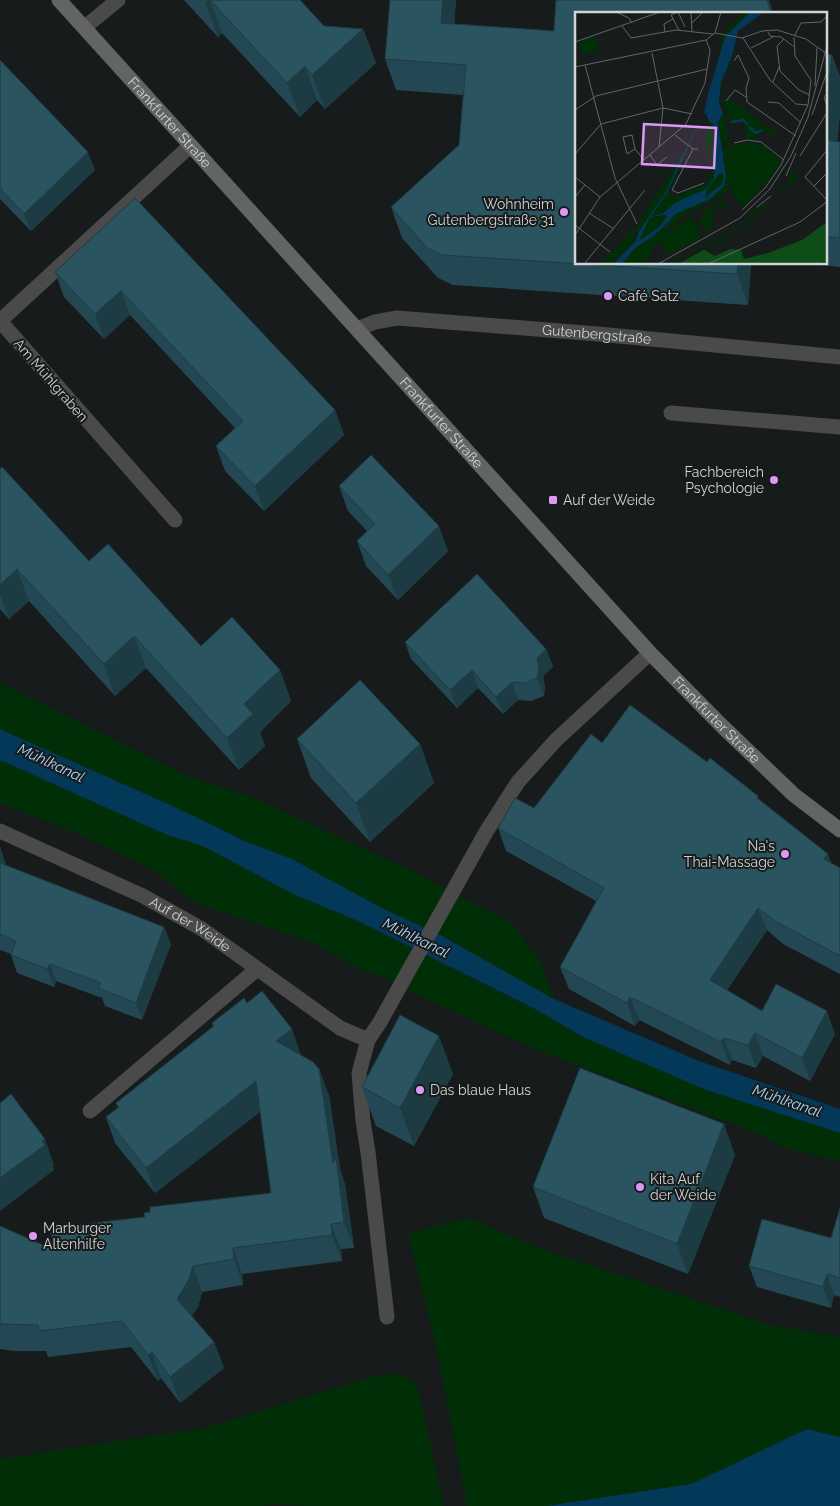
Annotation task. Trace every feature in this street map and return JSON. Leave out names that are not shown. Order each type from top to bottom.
[{"type":"street","name":"Frankfurter Straße","points":[[59,0],[650,653],[794,795],[840,830]]},
{"type":"street","points":[[85,27],[118,0]]},
{"type":"street","name":"Am Mühlgraben","points":[[175,520],[0,321],[190,146]]},
{"type":"street","name":"Gutenbergstraße","points":[[357,329],[375,322],[397,318],[840,357]]},
{"type":"street","points":[[672,413],[840,428]]},
{"type":"street","points":[[387,1317],[359,1073],[368,1040],[486,832],[518,782],[556,740],[650,653]]},
{"type":"street","name":"Auf der Weide","points":[[0,831],[143,896],[202,930],[340,1028],[368,1040]]},
{"type":"street","points":[[90,1111],[257,968]]},
{"type":"green space","points":[[0,683],[188,776],[252,797],[408,869],[513,924],[542,964],[554,999],[440,935],[380,907],[292,859],[249,843],[177,808],[0,729]]},
{"type":"green space","points":[[0,760],[167,835],[203,846],[295,895],[357,921],[537,1010],[583,1037],[706,1090],[840,1133],[840,1161],[789,1149],[744,1128],[537,1050],[428,1000],[384,977],[362,970],[313,943],[193,902],[154,870],[76,833],[0,803]]},
{"type":"green space","points":[[470,1218],[538,1248],[771,1325],[840,1337],[840,1437],[807,1429],[691,1484],[546,1506],[467,1506],[438,1354],[408,1233]]},
{"type":"green space","points":[[382,1374],[403,1375],[417,1384],[444,1506],[309,1506],[276,1504],[262,1506],[0,1506],[0,1459],[204,1428]]},
{"type":"water","name":"Mühlkanal","points":[[0,729],[177,808],[249,843],[292,859],[380,907],[440,935],[554,999],[699,1061],[840,1109],[840,1133],[706,1090],[583,1037],[537,1010],[358,921],[295,895],[203,846],[167,835],[0,760]]},
{"type":"water","points":[[807,1429],[840,1437],[840,1506],[546,1506],[691,1484]]},
{"type":"building","points":[[210,0],[300,0],[324,26],[363,29],[312,75],[305,66],[287,83]]},
{"type":"building","points":[[390,0],[443,0],[441,23],[554,31],[556,0],[767,0],[770,12],[575,12],[575,264],[442,255],[427,248],[391,207],[459,145],[466,65],[385,59]]},
{"type":"building","points":[[828,54],[832,55],[828,90]]},
{"type":"building","points":[[0,60],[88,152],[24,214],[0,188]]},
{"type":"building","points":[[828,140],[840,142],[840,238],[828,236]]},
{"type":"building","points":[[135,198],[335,410],[255,486],[216,446],[243,421],[121,291],[95,314],[55,272]]},
{"type":"building","points":[[598,265],[738,265],[737,274]]},
{"type":"building","points":[[371,455],[439,526],[388,575],[357,541],[375,524],[339,486]]},
{"type":"building","points":[[2,467],[89,561],[108,544],[201,646],[232,617],[280,670],[244,704],[253,714],[227,738],[134,636],[104,664],[17,569],[0,585],[0,469]]},
{"type":"building","points":[[477,574],[546,649],[537,658],[539,669],[537,678],[524,683],[512,682],[496,697],[472,670],[450,690],[405,642]]},
{"type":"building","points":[[360,680],[420,744],[356,803],[297,739]]},
{"type":"building","points":[[630,705],[707,762],[710,758],[828,854],[824,859],[840,868],[840,956],[775,921],[758,908],[710,980],[762,1011],[776,984],[827,1011],[802,1058],[755,1033],[748,1045],[724,1038],[721,1042],[630,997],[627,1003],[560,967],[604,888],[498,828],[515,798],[534,808],[591,734],[602,743]]},
{"type":"building","points":[[0,863],[164,927],[136,1003],[98,988],[101,983],[50,964],[47,969],[11,955],[16,941],[0,934]]},
{"type":"building","points":[[262,991],[292,1029],[276,1041],[313,1062],[319,1069],[333,1163],[336,1158],[344,1222],[331,1224],[332,1235],[233,1248],[234,1259],[193,1266],[188,1281],[177,1299],[214,1342],[170,1377],[152,1352],[148,1355],[122,1321],[39,1331],[38,1325],[0,1324],[0,1226],[54,1250],[50,1228],[145,1217],[144,1213],[150,1212],[150,1207],[271,1193],[256,1081],[146,1168],[106,1117],[119,1107],[116,1103],[214,1026],[212,1023],[244,998],[247,1003]]},
{"type":"building","points":[[400,1015],[439,1036],[400,1108],[362,1087]]},
{"type":"building","name":"Kita Auf der Weide","points":[[580,1068],[724,1124],[677,1244],[533,1187]]},
{"type":"building","points":[[11,1094],[45,1139],[42,1141],[45,1145],[0,1178],[0,1103]]},
{"type":"building","points":[[840,1208],[840,1278],[827,1274],[823,1287],[749,1266],[762,1219],[831,1238]]},
{"type":"place","name":"Wohnheim Gutenbergstraße 31","points":[[564,212]]},
{"type":"place","name":"Café Satz","points":[[608,296]]},
{"type":"place","name":"Fachbereich Psychologie","points":[[774,480]]},
{"type":"place","name":"Auf der Weide","points":[[553,500]]},
{"type":"place","name":"Na's Thai-Massage","points":[[785,854]]},
{"type":"place","name":"Das blaue Haus","points":[[420,1090]]},
{"type":"place","name":"Kita Auf der Weide","points":[[640,1187]]},
{"type":"place","name":"Marburger Altenhilfe","points":[[33,1236]]}]
